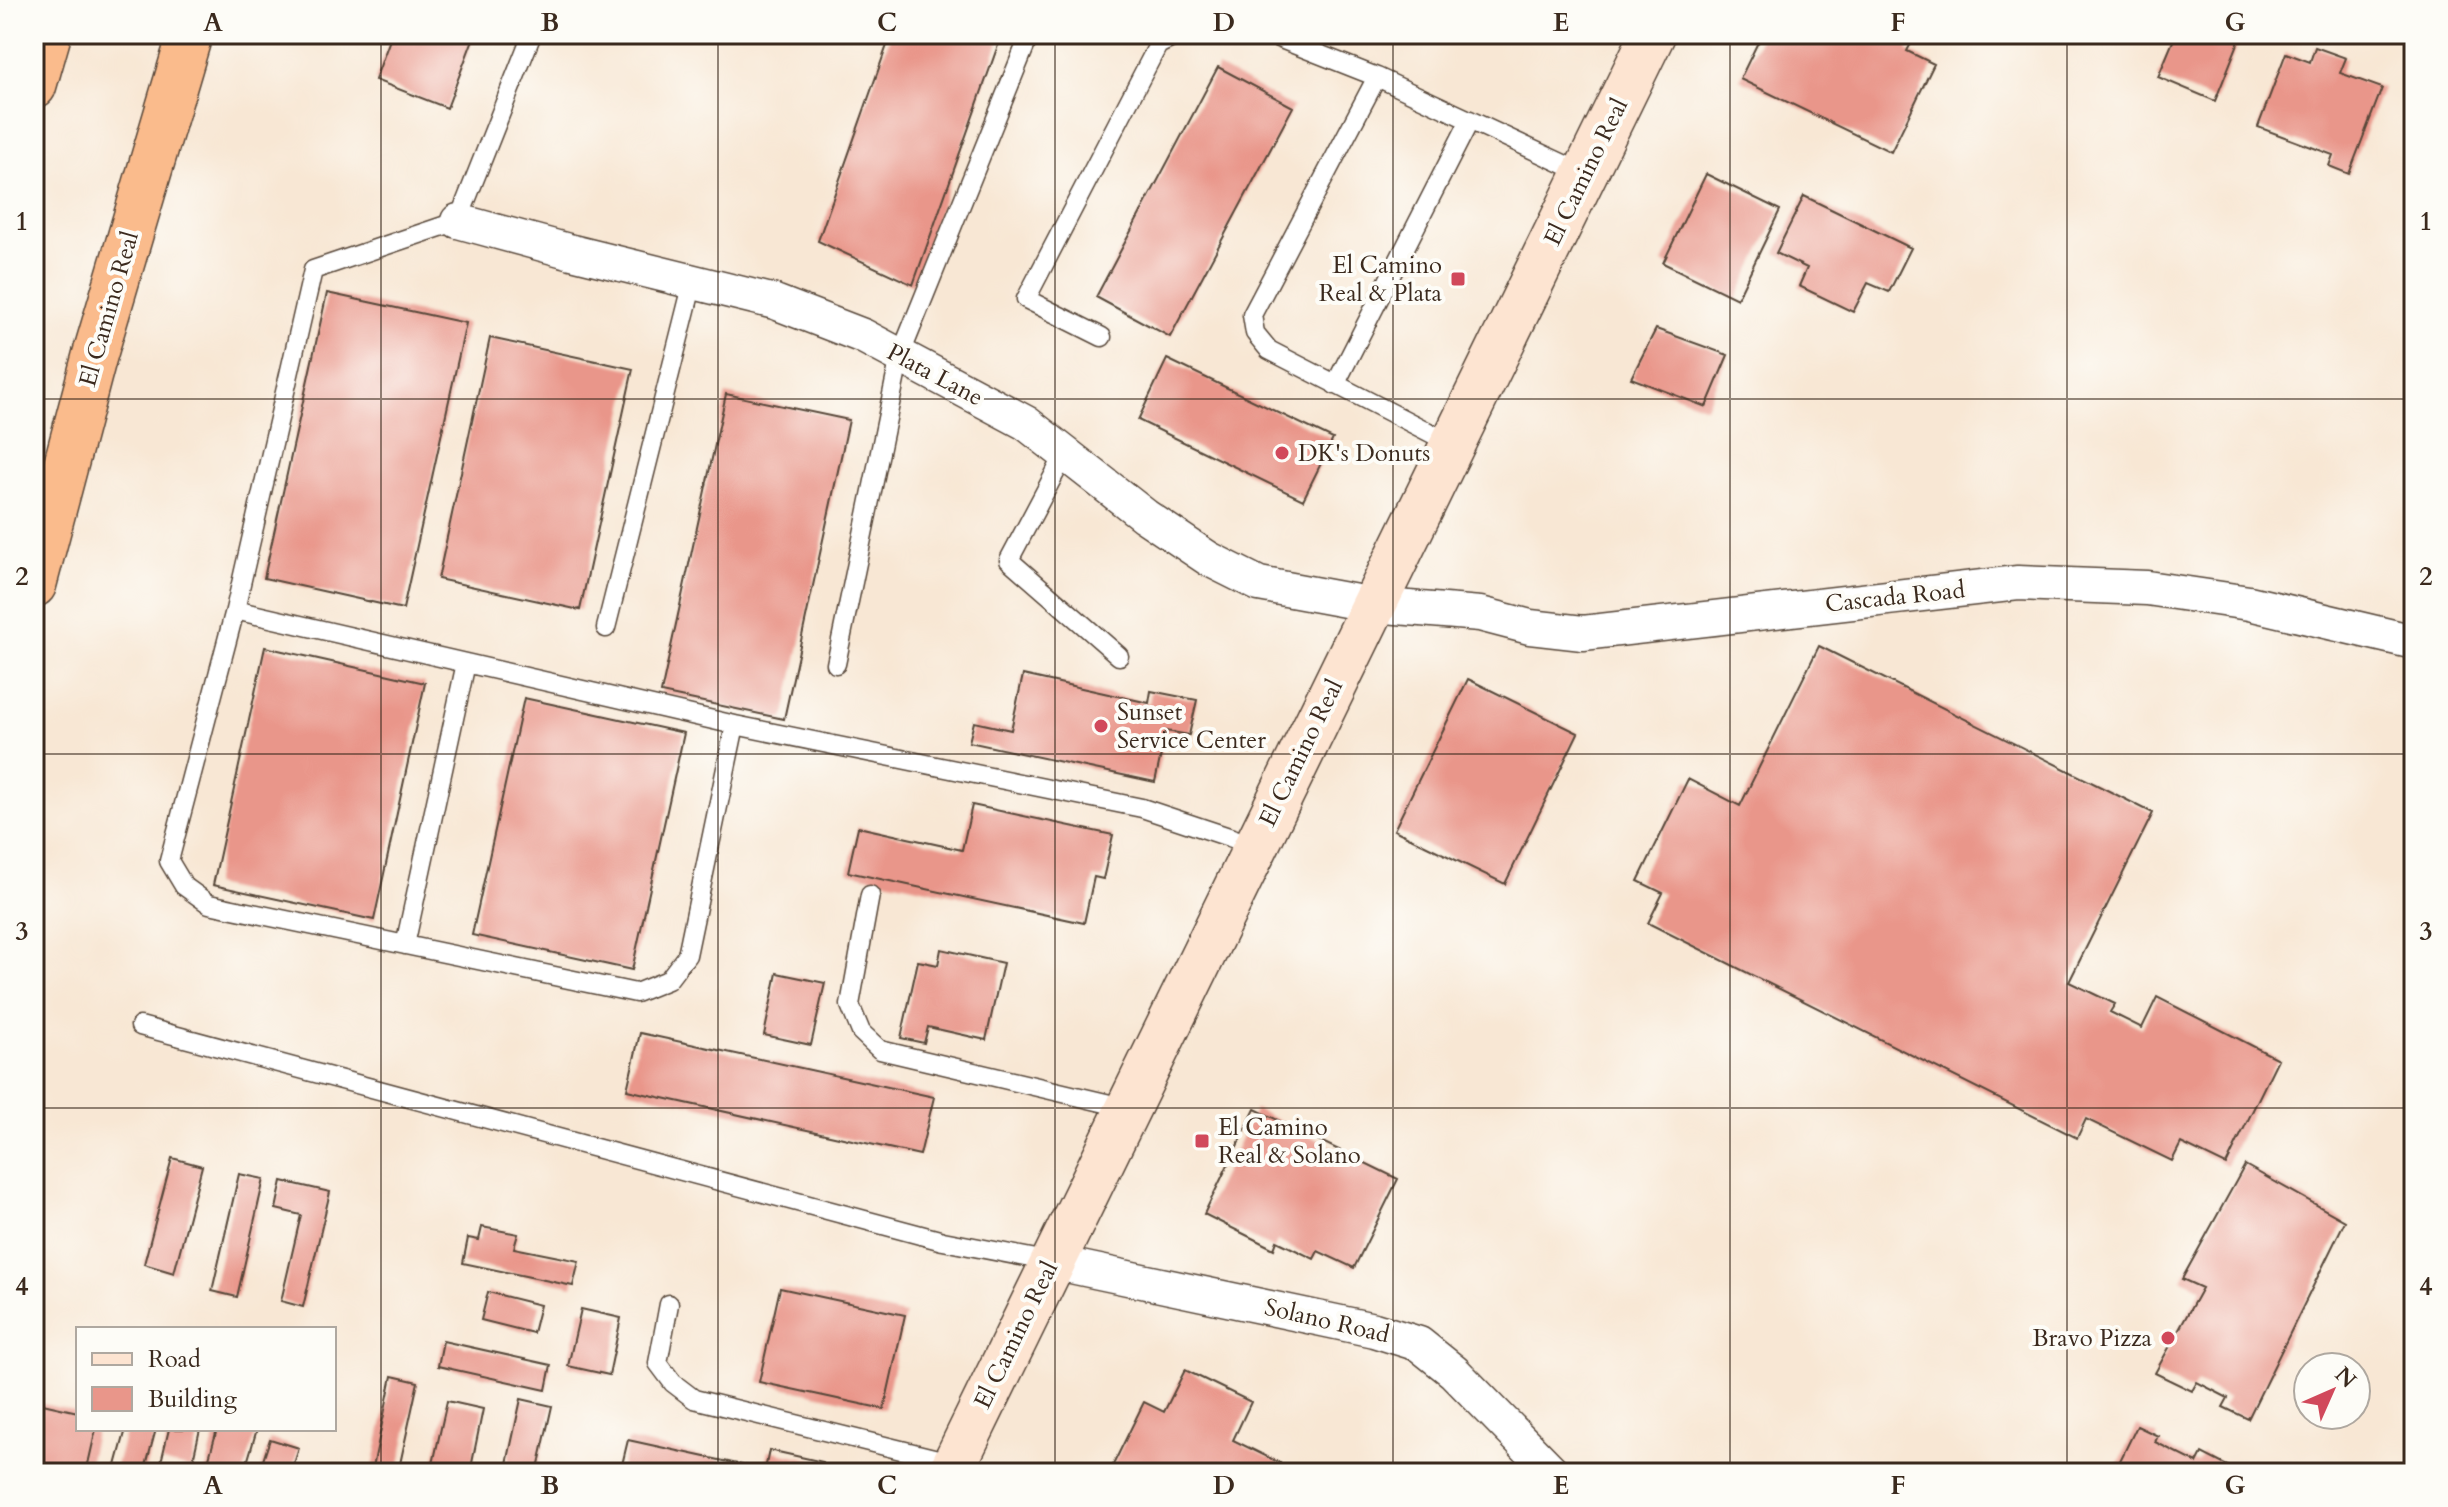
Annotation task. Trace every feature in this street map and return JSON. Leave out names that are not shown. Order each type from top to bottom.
[{"type":"highway","points":[[34,86],[49,34]]},
{"type":"highway","name":"El Camino Real","points":[[34,585],[94,358],[190,34]]},
{"type":"main road","name":"El Camino Real","points":[[952,1468],[1653,34]]},
{"type":"street","name":"Plata Lane","points":[[458,221],[775,302],[863,336],[1026,423],[1145,516],[1209,559],[1259,584],[1373,605]]},
{"type":"street","name":"Cascada Road","points":[[1373,605],[1480,614],[1530,627],[1583,633],[2018,583],[2133,587],[2249,603],[2414,642]]},
{"type":"street","name":"Solano Road","points":[[1052,1262],[1374,1330],[1419,1344],[1454,1372],[1553,1473]]},
{"type":"lane","points":[[532,34],[458,221],[313,270],[235,610],[169,861],[184,886],[209,904],[636,993],[668,980],[687,955],[735,725]]},
{"type":"lane","points":[[836,664],[900,356],[1030,34]]},
{"type":"lane","points":[[1102,337],[1026,299],[1158,45],[1180,34]]},
{"type":"lane","points":[[1268,34],[1377,77],[1585,174]]},
{"type":"lane","points":[[1377,77],[1252,315],[1255,333],[1269,350],[1452,444]]},
{"type":"lane","points":[[1335,385],[1470,120]]},
{"type":"lane","points":[[606,628],[693,282]]},
{"type":"lane","points":[[1065,454],[1009,560],[1119,656]]},
{"type":"lane","points":[[235,610],[735,725],[1142,808],[1256,846]]},
{"type":"lane","points":[[405,945],[466,663]]},
{"type":"lane","points":[[870,895],[850,1005],[861,1032],[880,1050],[1127,1108]]},
{"type":"lane","points":[[140,1026],[928,1237],[1052,1262]]},
{"type":"lane","points":[[669,1304],[658,1363],[673,1383],[694,1399],[952,1468]]},
{"type":"building","points":[[392,34],[475,34],[447,108],[375,80]]},
{"type":"building","points":[[891,34],[1002,34],[913,285],[818,241]]},
{"type":"building","points":[[1762,34],[1916,34],[1907,51],[1934,64],[1891,152],[1740,79]]},
{"type":"building","points":[[2176,34],[2241,36],[2215,101],[2158,77]]},
{"type":"building","points":[[2315,47],[2346,58],[2340,73],[2382,88],[2349,174],[2329,166],[2333,155],[2258,127],[2286,53],[2310,62]]},
{"type":"building","points":[[1218,67],[1293,107],[1170,337],[1096,297]]},
{"type":"building","points":[[1706,174],[1780,210],[1737,299],[1663,263]]},
{"type":"building","points":[[1804,196],[1911,248],[1889,292],[1868,283],[1853,312],[1799,286],[1807,268],[1776,253]]},
{"type":"building","points":[[327,293],[466,323],[403,609],[264,578]]},
{"type":"building","points":[[1656,329],[1728,355],[1706,407],[1631,378]]},
{"type":"building","points":[[490,338],[633,369],[580,610],[438,579]]},
{"type":"building","points":[[1167,359],[1333,439],[1303,500],[1138,420]]},
{"type":"building","points":[[726,394],[849,420],[784,719],[661,693]]},
{"type":"building","points":[[1819,646],[2153,813],[2069,982],[2115,1004],[2110,1012],[2142,1028],[2157,997],[2278,1059],[2226,1165],[2181,1143],[2172,1161],[2086,1119],[2077,1138],[1648,923],[1663,893],[1638,881],[1688,779],[1740,806]]},
{"type":"building","points":[[265,647],[425,683],[374,920],[213,885]]},
{"type":"building","name":"Sunset Service Center","points":[[1023,675],[1149,703],[1151,691],[1197,700],[1189,735],[1166,731],[1155,782],[969,742],[974,722],[1011,730]]},
{"type":"building","points":[[1468,679],[1578,733],[1505,884],[1394,830]]},
{"type":"building","points":[[524,698],[684,733],[632,970],[472,935]]},
{"type":"building","points":[[972,805],[1113,835],[1103,879],[1094,877],[1084,923],[848,872],[858,827],[962,850]]},
{"type":"building","points":[[941,949],[1003,963],[986,1040],[928,1027],[924,1043],[901,1038],[918,961],[938,965]]},
{"type":"building","points":[[777,973],[825,983],[811,1045],[764,1035]]},
{"type":"building","points":[[640,1033],[934,1097],[920,1155],[627,1090]]},
{"type":"building","points":[[1255,1109],[1398,1179],[1354,1268],[1318,1251],[1314,1259],[1277,1241],[1274,1249],[1204,1214]]},
{"type":"building","points":[[172,1158],[202,1166],[174,1273],[144,1264]]},
{"type":"building","points":[[2245,1165],[2345,1221],[2248,1419],[2223,1407],[2228,1398],[2197,1382],[2192,1391],[2155,1373],[2202,1288],[2182,1279]]},
{"type":"building","points":[[239,1174],[264,1179],[237,1297],[212,1291]]},
{"type":"building","points":[[282,1181],[330,1192],[303,1307],[281,1301],[301,1215],[276,1209]]},
{"type":"building","points":[[482,1227],[518,1234],[514,1248],[579,1261],[573,1286],[463,1263],[468,1238],[479,1240]]},
{"type":"building","points":[[780,1288],[905,1315],[884,1409],[759,1382]]},
{"type":"building","points":[[488,1292],[540,1305],[533,1333],[481,1320]]},
{"type":"building","points":[[581,1309],[621,1318],[609,1375],[568,1366]]},
{"type":"building","points":[[443,1341],[551,1365],[546,1390],[438,1366]]},
{"type":"building","points":[[1185,1370],[1251,1402],[1233,1440],[1280,1463],[1274,1473],[1109,1473],[1144,1402],[1164,1412]]},
{"type":"building","points":[[392,1376],[418,1382],[398,1473],[377,1473],[372,1472]]},
{"type":"building","points":[[521,1399],[552,1406],[537,1473],[505,1473]]},
{"type":"building","points":[[447,1401],[483,1409],[470,1473],[431,1473]]},
{"type":"building","points":[[34,1402],[76,1412],[76,1431],[96,1431],[86,1473],[34,1473]]},
{"type":"building","points":[[2137,1426],[2158,1436],[2155,1442],[2197,1463],[2202,1453],[2231,1468],[2228,1473],[2114,1473]]},
{"type":"building","points":[[125,1431],[155,1431],[144,1473],[114,1473]]},
{"type":"building","points":[[169,1431],[200,1431],[191,1469],[161,1462]]},
{"type":"building","points":[[216,1431],[256,1431],[244,1473],[205,1473]]},
{"type":"building","points":[[270,1439],[299,1448],[291,1473],[259,1473]]},
{"type":"building","points":[[628,1440],[765,1470],[769,1450],[823,1462],[821,1473],[620,1473]]},
{"type":"place","name":"El Camino Real & Plata","points":[[1458,279]]},
{"type":"place","name":"DK's Donuts","points":[[1282,453]]},
{"type":"place","name":"Sunset Service Center","points":[[1101,726]]},
{"type":"place","name":"El Camino Real & Solano","points":[[1202,1141]]},
{"type":"place","name":"Bravo Pizza","points":[[2168,1338]]}]
